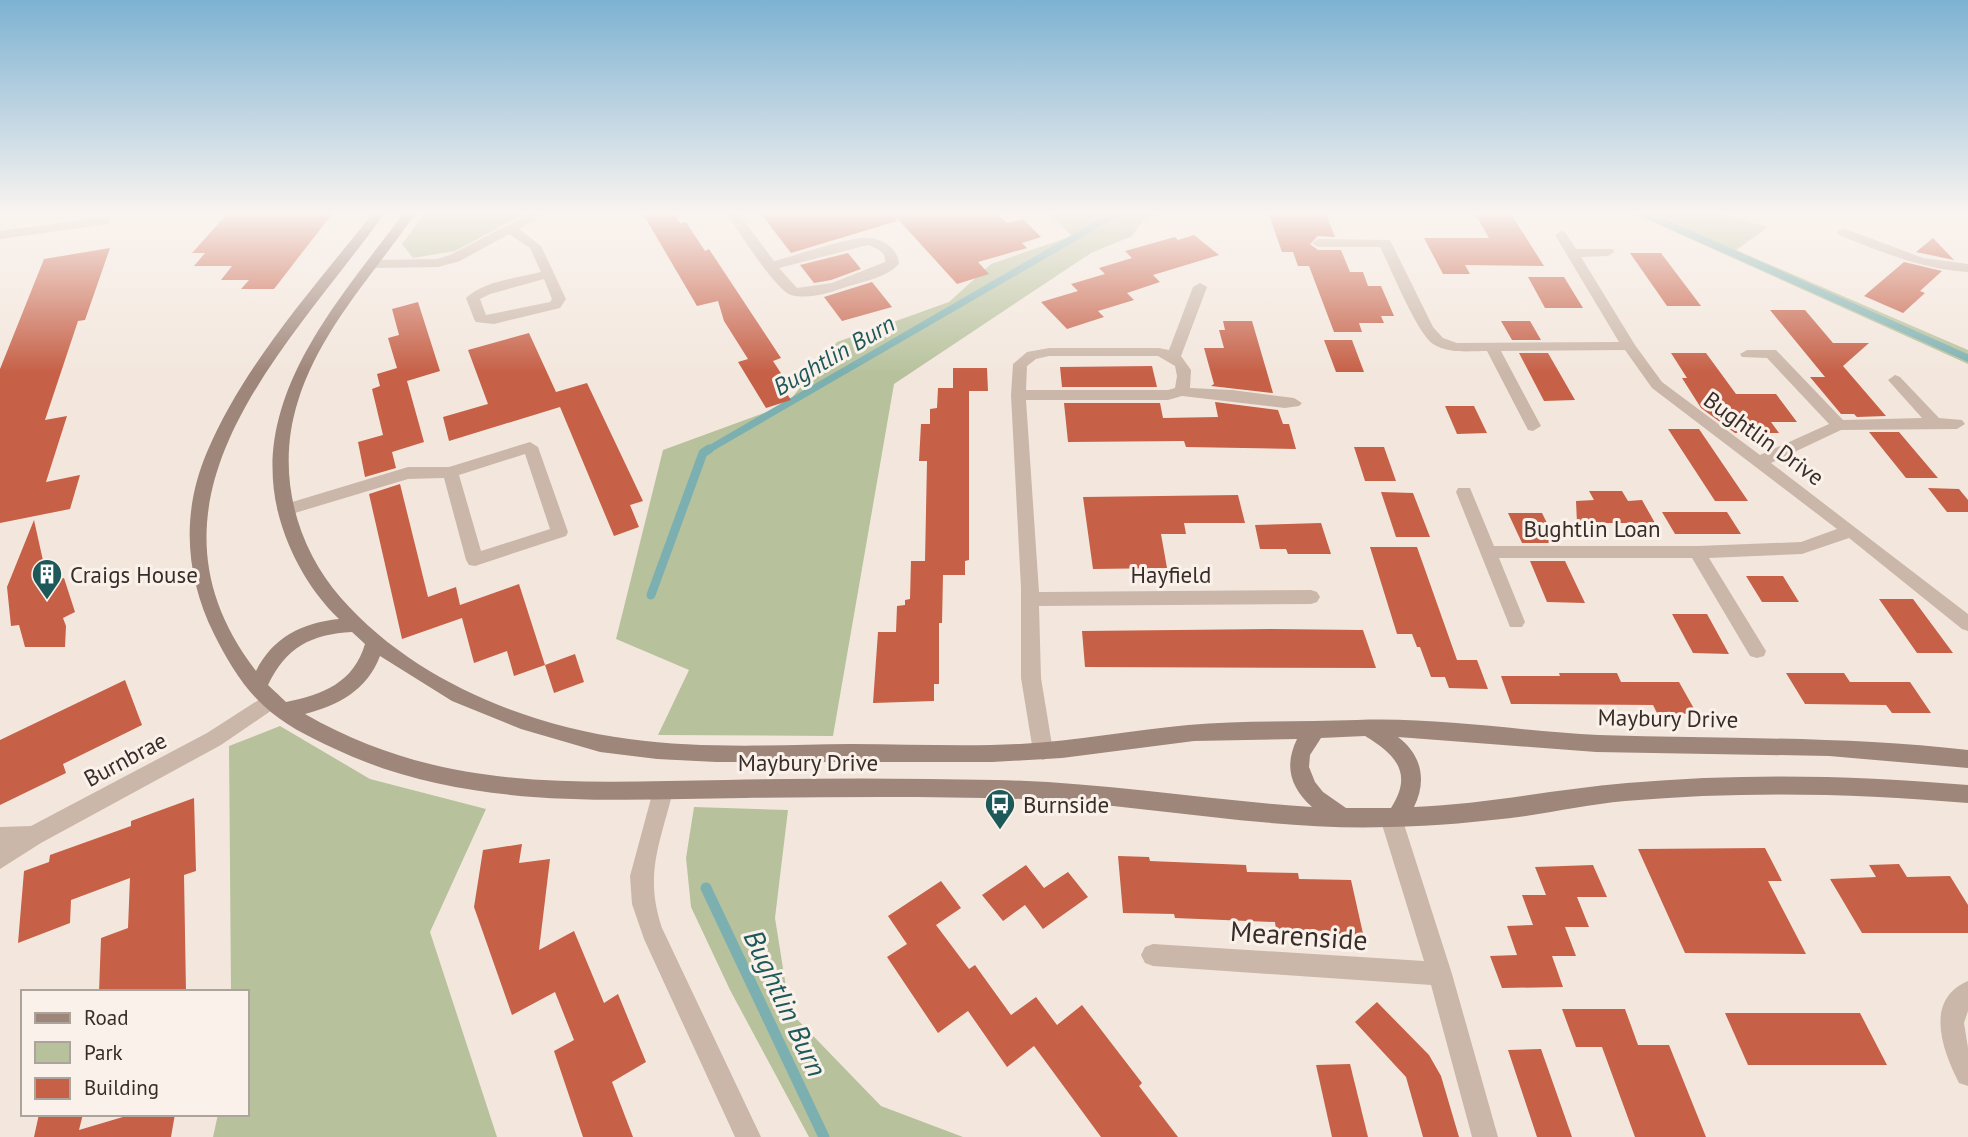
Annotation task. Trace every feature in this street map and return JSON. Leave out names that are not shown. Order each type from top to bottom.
[{"type":"street","name":"Maybury Drive","points":[[338,267],[277,347],[244,396],[214,452],[204,481],[196,536],[200,570],[218,623],[233,652],[271,698],[327,734],[396,765],[467,782],[574,790],[1026,790],[1086,794],[1190,807],[1345,818],[1394,818],[1523,807],[1618,792],[1719,786],[1854,785],[1968,794]]},
{"type":"street","name":"Maybury Drive","points":[[371,267],[322,339],[296,386],[283,431],[280,456],[285,510],[298,549],[308,568],[330,598],[355,625],[375,643],[416,671],[499,714],[602,743],[719,753],[1043,751],[1187,733],[1366,728],[1485,733],[1593,743],[1823,748],[1968,760]]},
{"type":"street","points":[[546,267],[549,274],[559,299],[555,305],[494,320],[481,319],[473,298],[485,291],[549,274]]},
{"type":"street","points":[[771,267],[783,284],[802,293],[887,267]]},
{"type":"street","points":[[1397,267],[1427,328],[1438,341],[1456,347],[1493,349],[1629,346]]},
{"type":"street","name":"Bughtlin Drive","points":[[1581,267],[1629,346],[1657,385],[1851,531],[1968,625]]},
{"type":"street","points":[[1945,267],[1968,268]]},
{"type":"street","points":[[1174,356],[1200,287]]},
{"type":"street","points":[[1493,349],[1534,426]]},
{"type":"street","points":[[1043,751],[1031,678],[1031,599],[1018,395],[1020,364],[1032,355],[1049,352],[1159,352],[1174,356],[1184,365],[1185,380],[1182,390]]},
{"type":"street","points":[[1747,354],[1771,353],[1839,425]]},
{"type":"street","points":[[1895,380],[1935,423]]},
{"type":"street","points":[[1018,395],[1168,395],[1182,390],[1192,395],[1234,396],[1268,403],[1294,403]]},
{"type":"street","points":[[1758,462],[1839,425],[1957,424]]},
{"type":"street","points":[[285,510],[408,473],[450,472],[530,447],[560,532],[475,560],[450,472]]},
{"type":"street","points":[[1464,492],[1516,622]]},
{"type":"street","name":"Bughtlin Loan","points":[[1487,552],[1697,552],[1802,548],[1851,531]]},
{"type":"street","points":[[1697,552],[1758,651]]},
{"type":"street","name":"Hayfield","points":[[1031,599],[1311,597]]},
{"type":"street","points":[[355,625],[330,626],[306,632],[281,647],[267,664],[271,698],[315,705],[342,691],[361,677],[372,659],[375,643]]},
{"type":"street","name":"Burnbrae","points":[[0,859],[33,836],[214,739],[271,698]]},
{"type":"street","points":[[1366,728],[1385,737],[1399,750],[1410,766],[1413,777],[1410,801],[1394,818],[1485,1137]]},
{"type":"street","points":[[1315,731],[1305,741],[1298,765],[1306,788],[1321,804],[1345,818]]},
{"type":"street","points":[[663,791],[641,876],[643,904],[652,931],[748,1137]]},
{"type":"street","points":[[0,837],[33,836]]},
{"type":"street","name":"Mearenside","points":[[1153,955],[1440,974]]},
{"type":"street","points":[[1968,993],[1957,1004],[1950,1019],[1956,1051],[1968,1074]]},
{"type":"green space","points":[[988,267],[1070,267],[894,384],[833,736],[658,735],[689,670],[616,639],[663,450],[786,405],[837,342],[949,302]]},
{"type":"green space","points":[[1753,267],[1776,267],[1968,350],[1968,364]]},
{"type":"green space","points":[[280,726],[370,779],[486,809],[430,932],[497,1137],[213,1137],[218,1116],[248,1116],[248,990],[231,990],[229,746]]},
{"type":"green space","points":[[694,807],[788,810],[775,918],[790,1012],[881,1106],[963,1137],[809,1137],[730,990],[691,907],[686,858]]},
{"type":"building","points":[[41,267],[103,267],[85,320],[78,321],[45,420],[67,416],[46,482],[80,475],[70,509],[0,523],[0,369]]},
{"type":"building","points":[[231,267],[291,267],[274,289],[241,289],[249,280],[221,280]]},
{"type":"building","points":[[674,267],[721,267],[781,358],[773,361],[788,384],[782,386],[791,400],[766,408],[738,362],[748,359],[724,321],[718,301],[697,306]]},
{"type":"building","points":[[802,267],[861,269],[831,280],[814,283]]},
{"type":"building","points":[[942,267],[983,267],[989,274],[957,284]]},
{"type":"building","points":[[1179,267],[1153,275],[1160,282],[1127,293],[1134,300],[1098,311],[1104,317],[1067,329],[1041,302],[1078,291],[1071,284],[1105,274],[1099,268]]},
{"type":"building","points":[[1309,267],[1348,267],[1350,272],[1363,272],[1368,286],[1381,286],[1394,316],[1381,316],[1384,323],[1359,323],[1362,332],[1334,332]]},
{"type":"building","points":[[1439,267],[1466,267],[1470,274],[1443,274]]},
{"type":"building","points":[[1640,267],[1672,267],[1701,306],[1667,306]]},
{"type":"building","points":[[1898,267],[1925,267],[1942,271],[1920,291],[1925,293],[1903,313],[1864,296]]},
{"type":"building","points":[[1528,277],[1564,277],[1583,308],[1545,308]]},
{"type":"building","points":[[872,282],[892,307],[842,321],[824,297]]},
{"type":"building","points":[[418,302],[440,371],[407,381],[424,442],[392,452],[396,468],[365,477],[358,442],[383,435],[372,389],[380,386],[377,374],[397,368],[388,338],[399,335],[392,309]]},
{"type":"building","points":[[1770,310],[1805,310],[1833,343],[1869,343],[1843,366],[1886,416],[1857,417],[1854,414],[1841,414],[1810,377],[1825,377]]},
{"type":"building","points":[[1223,321],[1252,321],[1273,393],[1211,386],[1214,384],[1204,348],[1224,348],[1219,330],[1225,330]]},
{"type":"building","points":[[1501,321],[1530,321],[1541,340],[1512,340]]},
{"type":"building","points":[[529,333],[556,392],[587,383],[643,501],[630,505],[639,527],[614,536],[560,407],[449,441],[443,417],[488,404],[468,350]]},
{"type":"building","points":[[1324,340],[1352,340],[1364,372],[1336,372]]},
{"type":"building","points":[[1519,353],[1548,353],[1575,400],[1544,401]]},
{"type":"building","points":[[1671,353],[1706,353],[1736,394],[1776,394],[1797,422],[1771,422],[1779,433],[1735,433],[1701,408],[1682,378],[1687,378]]},
{"type":"building","points":[[1152,366],[1157,387],[1062,387],[1060,367]]},
{"type":"building","points":[[953,368],[987,368],[988,391],[969,391],[969,560],[965,561],[965,575],[943,575],[942,623],[939,623],[939,684],[934,684],[934,701],[873,703],[878,632],[896,632],[897,606],[905,605],[905,600],[910,599],[911,561],[925,561],[927,461],[919,461],[921,424],[930,424],[930,409],[937,408],[938,388],[953,388]]},
{"type":"building","points":[[1215,402],[1278,410],[1283,424],[1289,424],[1296,449],[1186,447],[1184,441],[1068,442],[1064,403],[1160,403],[1163,418],[1218,417]]},
{"type":"building","points":[[1445,406],[1474,406],[1487,433],[1457,434]]},
{"type":"building","points":[[1668,429],[1699,429],[1748,501],[1715,501]]},
{"type":"building","points":[[1869,432],[1899,432],[1938,478],[1906,478]]},
{"type":"building","points":[[1354,447],[1384,447],[1396,481],[1365,481]]},
{"type":"building","points":[[400,484],[428,597],[456,587],[460,605],[519,584],[545,665],[514,676],[507,651],[474,663],[462,618],[402,639],[369,494]]},
{"type":"building","points":[[1928,488],[1959,489],[1968,500],[1968,512],[1947,512]]},
{"type":"building","points":[[1589,491],[1622,491],[1628,501],[1642,500],[1655,523],[1577,523],[1576,501],[1594,500]]},
{"type":"building","points":[[1381,492],[1413,493],[1430,537],[1396,537]]},
{"type":"building","points":[[1238,495],[1245,523],[1184,523],[1186,534],[1161,534],[1167,568],[1093,569],[1083,497]]},
{"type":"building","points":[[1662,512],[1727,512],[1741,534],[1675,534]]},
{"type":"building","points":[[1508,513],[1542,513],[1557,543],[1522,543]]},
{"type":"building","name":"Craigs House","points":[[34,520],[48,583],[64,578],[75,612],[63,618],[66,626],[65,647],[25,647],[19,625],[11,626],[7,587]]},
{"type":"building","points":[[1321,523],[1331,554],[1288,554],[1286,549],[1260,549],[1255,525]]},
{"type":"building","points":[[1370,547],[1417,547],[1457,660],[1477,660],[1488,689],[1449,688],[1445,677],[1431,677],[1412,634],[1397,634]]},
{"type":"building","points":[[1530,561],[1565,561],[1585,603],[1547,602]]},
{"type":"building","points":[[1746,576],[1783,576],[1799,602],[1762,602]]},
{"type":"building","points":[[1879,599],[1913,599],[1953,653],[1917,653]]},
{"type":"building","points":[[1672,614],[1707,614],[1729,654],[1693,653]]},
{"type":"building","points":[[1363,630],[1376,668],[1085,667],[1082,631]]},
{"type":"building","points":[[575,654],[584,682],[554,693],[545,665]]},
{"type":"building","points":[[1559,673],[1617,673],[1621,682],[1679,682],[1697,714],[1657,713],[1653,705],[1511,704],[1501,676],[1560,676]]},
{"type":"building","points":[[1786,673],[1844,673],[1850,682],[1910,682],[1931,713],[1892,713],[1886,705],[1805,704]]},
{"type":"building","points":[[125,680],[142,725],[63,764],[66,773],[0,805],[0,740]]},
{"type":"building","points":[[194,798],[196,871],[184,875],[186,990],[99,990],[101,938],[128,928],[130,878],[71,900],[70,923],[18,943],[24,871],[49,862],[50,855],[131,826],[131,821]]},
{"type":"building","points":[[522,844],[519,863],[550,859],[539,950],[574,931],[604,1003],[618,994],[646,1062],[612,1082],[633,1137],[583,1137],[554,1051],[574,1040],[555,992],[512,1015],[474,907],[483,850]]},
{"type":"building","points":[[1765,848],[1782,881],[1768,881],[1806,954],[1685,953],[1638,849]]},
{"type":"building","points":[[1118,856],[1149,857],[1150,861],[1246,865],[1247,872],[1298,873],[1299,879],[1351,880],[1364,938],[1331,937],[1330,931],[1276,930],[1275,922],[1123,913]]},
{"type":"building","points":[[1899,864],[1907,877],[1950,876],[1968,905],[1968,933],[1862,933],[1830,879],[1876,877],[1869,865]]},
{"type":"building","points":[[1026,865],[1044,888],[1068,872],[1088,897],[1043,929],[1025,905],[1003,921],[982,895]]},
{"type":"building","points":[[1593,865],[1607,897],[1577,897],[1589,927],[1565,927],[1576,956],[1552,956],[1563,987],[1502,988],[1490,956],[1517,955],[1507,926],[1533,925],[1522,895],[1546,895],[1535,867]]},
{"type":"building","points":[[941,881],[961,908],[936,925],[969,969],[975,965],[1011,1015],[1036,997],[1057,1025],[1082,1005],[1142,1083],[1139,1086],[1178,1137],[1101,1137],[1034,1046],[1007,1067],[968,1011],[938,1033],[887,957],[907,944],[888,916]]},
{"type":"building","points":[[1377,1002],[1429,1055],[1441,1076],[1459,1137],[1423,1137],[1406,1077],[1355,1022]]},
{"type":"building","points":[[1562,1009],[1625,1009],[1638,1045],[1669,1045],[1706,1137],[1635,1137],[1602,1047],[1576,1047]]},
{"type":"building","points":[[1725,1013],[1860,1013],[1887,1065],[1748,1065]]},
{"type":"building","points":[[1541,1049],[1572,1137],[1537,1137],[1508,1050]]},
{"type":"building","points":[[1350,1064],[1368,1137],[1332,1137],[1316,1065]]},
{"type":"building","points":[[39,1116],[82,1116],[79,1130],[126,1116],[175,1116],[171,1137],[34,1137]]},
{"type":"waterway","name":"Bughtlin Burn","points":[[706,451],[1023,267]]},
{"type":"waterway","points":[[1764,267],[1968,358]]},
{"type":"waterway","name":"Bughtlin Burn","points":[[651,595],[706,451]]},
{"type":"waterway","name":"Bughtlin Burn","points":[[706,888],[824,1137]]},
{"type":"place","name":"Craigs House","points":[[47,601]]},
{"type":"place","name":"Burnside","points":[[1000,831]]}]
